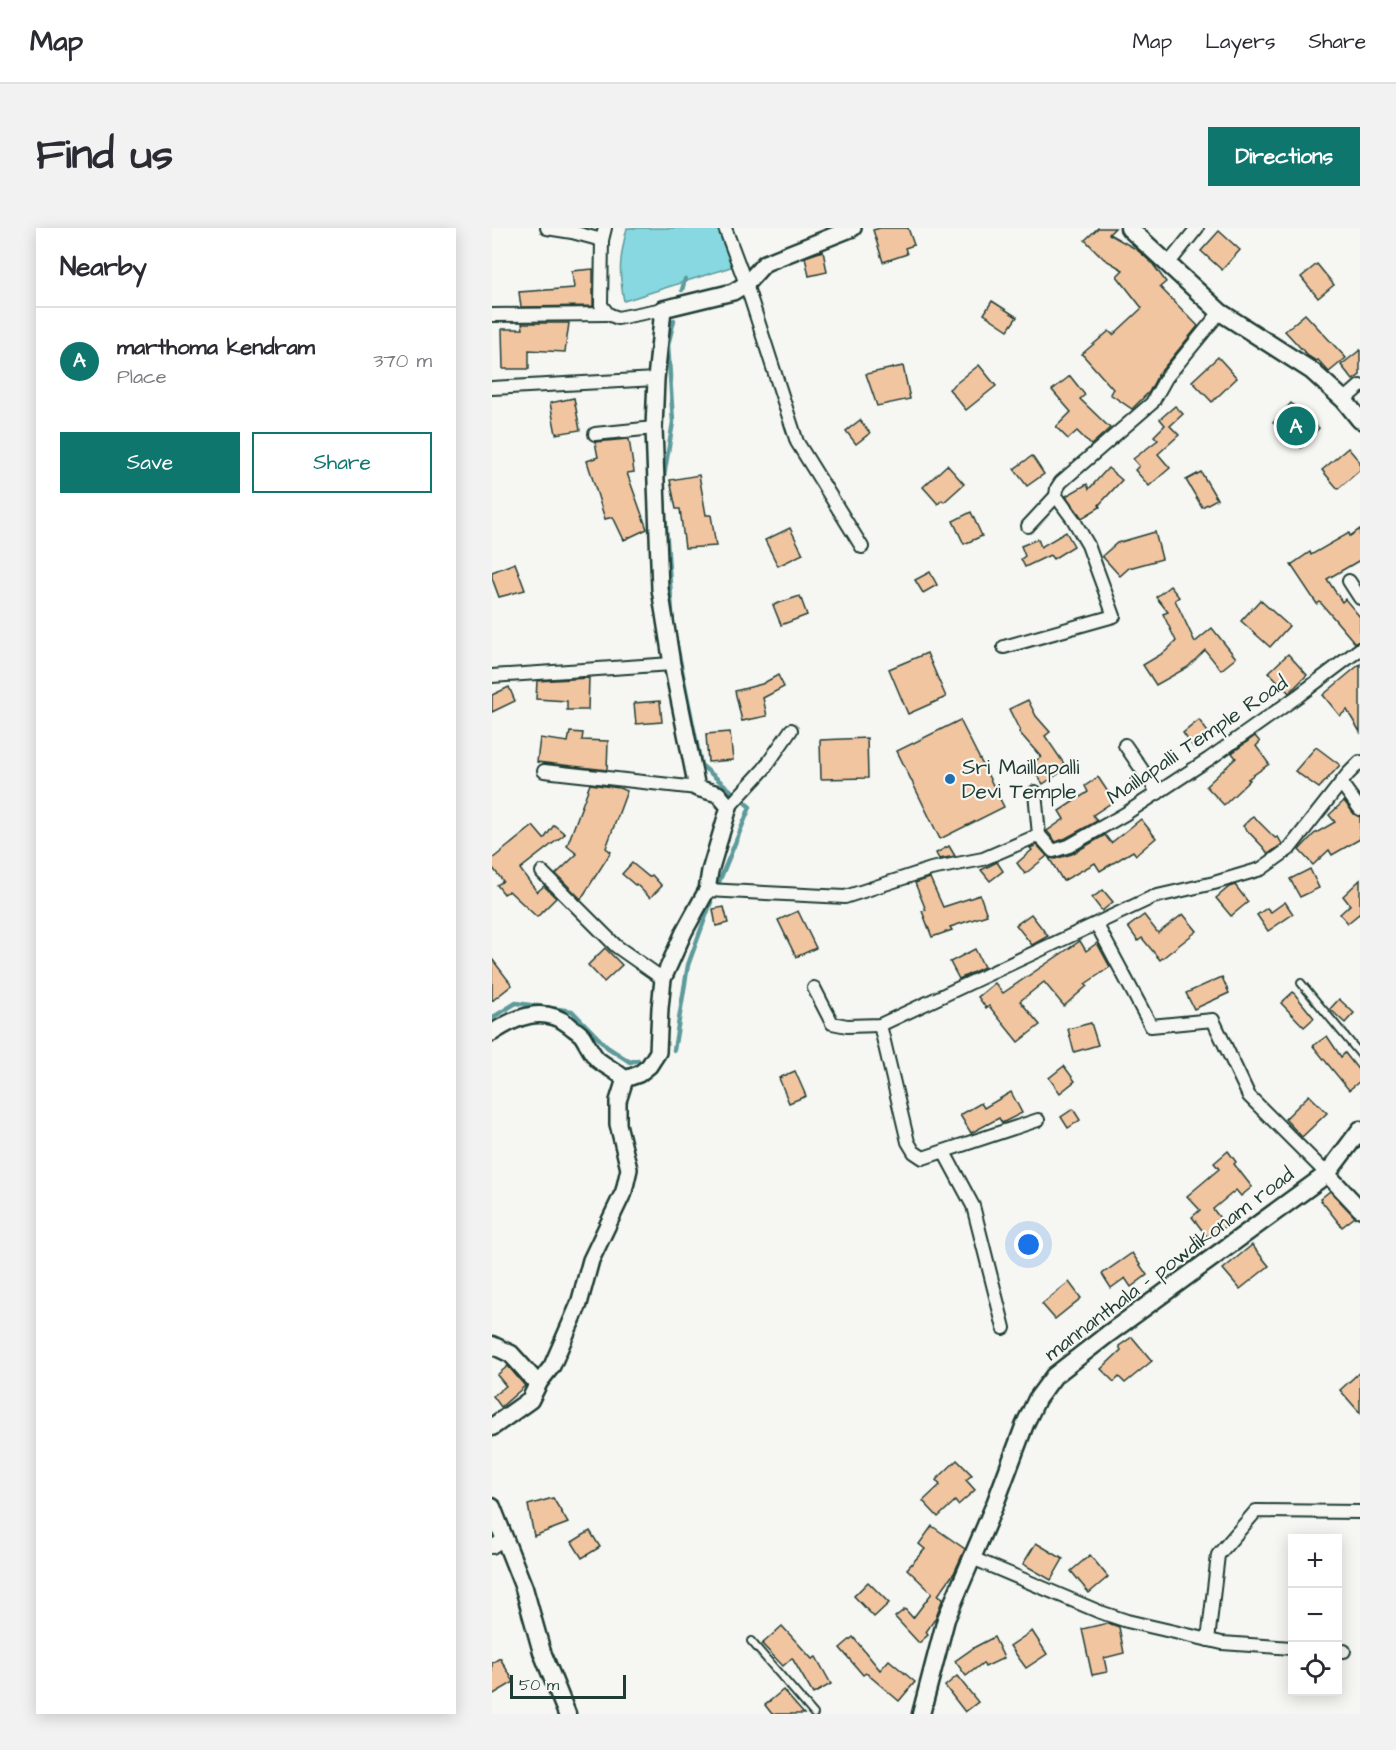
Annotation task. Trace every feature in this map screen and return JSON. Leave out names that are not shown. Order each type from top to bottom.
[{"type":"main road","points":[[1129,228],[1220,312],[1312,371],[1344,400],[1360,420]]},
{"type":"main road","name":"mannanthala - powdikonam road","points":[[921,1714],[946,1618],[1025,1424],[1037,1399],[1054,1376],[1327,1174],[1360,1130]]},
{"type":"main road","points":[[492,1345],[511,1354],[538,1384],[530,1400],[492,1427]]},
{"type":"main road","points":[[492,1507],[498,1543],[524,1588],[542,1652],[567,1714]]},
{"type":"street","points":[[547,228],[604,234],[601,305],[608,314]]},
{"type":"street","points":[[725,228],[746,284],[797,442],[862,548]]},
{"type":"street","points":[[492,315],[608,314],[618,318],[663,309],[733,292],[746,284],[765,263],[853,228]]},
{"type":"street","points":[[1167,264],[1197,228]]},
{"type":"street","points":[[663,309],[654,428],[660,589],[672,664],[697,788]]},
{"type":"street","points":[[1028,526],[1056,496],[1061,482],[1152,403],[1166,378],[1220,312]]},
{"type":"street","points":[[492,388],[656,379]]},
{"type":"street","points":[[1344,400],[1360,386]]},
{"type":"street","points":[[595,434],[654,428]]},
{"type":"street","points":[[1004,647],[1114,616],[1088,545],[1056,496]]},
{"type":"street","points":[[1349,581],[1360,598]]},
{"type":"street","name":"Maillapalli Temple Road","points":[[1039,835],[1053,851],[1069,846],[1158,793],[1209,759],[1360,649]]},
{"type":"street","points":[[492,676],[672,664]]},
{"type":"street","points":[[625,1079],[639,1074],[649,1066],[658,1053],[663,979],[684,932],[707,890],[710,871],[729,807],[764,769],[790,730]]},
{"type":"street","points":[[1125,745],[1158,793]]},
{"type":"street","points":[[814,988],[832,1023],[847,1026],[880,1025],[1153,897],[1262,869],[1289,849],[1360,762]]},
{"type":"street","points":[[544,771],[697,788],[718,794],[729,807]]},
{"type":"street","points":[[1341,783],[1360,809]]},
{"type":"street","points":[[707,890],[845,897],[931,869],[983,858],[1039,835],[1035,792]]},
{"type":"street","points":[[542,872],[616,946],[663,979]]},
{"type":"street","points":[[1096,924],[1151,1026],[1213,1020],[1248,1096],[1360,1209]]},
{"type":"street","points":[[492,1033],[516,1018],[538,1013],[562,1020],[582,1036],[589,1050],[600,1061],[625,1079]]},
{"type":"street","points":[[880,1025],[908,1142],[914,1152],[923,1158],[1038,1120]]},
{"type":"street","points":[[538,1384],[552,1366],[579,1304],[591,1260],[624,1191],[629,1169],[618,1124],[618,1101],[625,1079]]},
{"type":"street","points":[[944,1152],[973,1206],[1004,1328]]},
{"type":"street","points":[[1208,1640],[1218,1555],[1256,1510],[1360,1512]]},
{"type":"street","points":[[972,1558],[1100,1612],[1154,1628],[1222,1643],[1288,1648]]},
{"type":"lane","points":[[1301,983],[1360,1054]]},
{"type":"lane","points":[[751,1641],[814,1714]]},
{"type":"water","points":[[627,228],[721,228],[737,265],[624,301],[621,264]]},
{"type":"building","points":[[908,228],[914,245],[905,248],[907,254],[883,262],[873,230]]},
{"type":"building","points":[[1098,228],[1115,228],[1109,234],[1136,249],[1152,263],[1166,282],[1160,287],[1198,326],[1158,375],[1149,392],[1132,409],[1110,394],[1113,389],[1082,354],[1109,331],[1113,335],[1142,308],[1117,276],[1123,270],[1104,259],[1085,240]]},
{"type":"building","points":[[1219,231],[1240,250],[1222,270],[1201,251]]},
{"type":"building","points":[[823,251],[827,272],[809,276],[805,257]]},
{"type":"building","points":[[1317,264],[1334,285],[1318,298],[1301,277]]},
{"type":"building","points":[[593,269],[593,306],[521,307],[519,292],[574,288],[572,271]]},
{"type":"building","points":[[992,301],[1017,317],[1008,330],[984,314]]},
{"type":"building","points":[[1305,314],[1346,358],[1329,372],[1318,360],[1308,356],[1285,331]]},
{"type":"building","points":[[522,323],[569,323],[565,352],[529,350],[529,369],[503,369],[502,329],[523,329]]},
{"type":"building","points":[[1360,350],[1360,375],[1353,380],[1341,365]]},
{"type":"building","points":[[1218,357],[1237,378],[1212,402],[1192,381]]},
{"type":"building","points":[[979,365],[996,386],[966,410],[949,389]]},
{"type":"building","points":[[903,366],[910,399],[877,406],[866,374]]},
{"type":"building","points":[[1070,376],[1085,395],[1080,399],[1110,428],[1091,445],[1077,431],[1068,439],[1056,427],[1071,412],[1052,390]]},
{"type":"building","points":[[574,398],[580,430],[556,434],[550,403]]},
{"type":"building","points":[[1291,403],[1319,428],[1301,448],[1273,423]]},
{"type":"building","points":[[1175,406],[1183,414],[1170,426],[1179,435],[1158,454],[1170,468],[1149,486],[1135,470],[1139,466],[1133,459],[1158,440],[1154,436],[1165,425],[1160,419]]},
{"type":"building","points":[[860,420],[870,433],[856,444],[846,431]]},
{"type":"building","points":[[629,439],[634,472],[627,473],[647,529],[624,540],[613,517],[605,519],[587,461],[598,457],[595,442]]},
{"type":"building","points":[[1348,448],[1360,462],[1360,470],[1338,489],[1322,470]]},
{"type":"building","points":[[1032,456],[1044,474],[1027,486],[1014,469]]},
{"type":"building","points":[[947,465],[964,484],[944,502],[942,500],[938,504],[923,487]]},
{"type":"building","points":[[1108,468],[1122,480],[1099,505],[1100,507],[1082,518],[1066,496],[1087,484],[1089,489]]},
{"type":"building","points":[[1201,472],[1217,499],[1202,507],[1186,480]]},
{"type":"building","points":[[699,475],[706,515],[711,515],[716,546],[685,548],[680,509],[676,509],[670,480]]},
{"type":"building","points":[[971,512],[982,536],[964,544],[953,521]]},
{"type":"building","points":[[790,528],[803,554],[778,566],[765,540]]},
{"type":"building","points":[[1360,529],[1360,560],[1327,579],[1342,602],[1345,599],[1360,617],[1360,641],[1355,643],[1320,602],[1317,604],[1291,565],[1310,552],[1311,555]]},
{"type":"building","points":[[1066,532],[1074,546],[1053,559],[1050,555],[1025,567],[1021,559],[1025,556],[1021,546],[1038,539],[1041,547]]},
{"type":"building","points":[[1155,532],[1162,559],[1129,568],[1120,576],[1102,556],[1117,543]]},
{"type":"building","points":[[515,563],[525,590],[499,597],[492,572]]},
{"type":"building","points":[[930,572],[937,585],[923,593],[915,580]]},
{"type":"building","points":[[1170,586],[1179,597],[1175,600],[1195,642],[1212,628],[1236,658],[1221,670],[1205,650],[1188,667],[1156,685],[1143,665],[1165,652],[1176,641],[1163,614],[1168,612],[1156,597]]},
{"type":"building","points":[[800,596],[807,615],[781,625],[773,605]]},
{"type":"building","points":[[1260,600],[1289,626],[1270,647],[1241,621]]},
{"type":"building","points":[[927,653],[946,697],[908,714],[889,669]]},
{"type":"building","points":[[1288,654],[1307,675],[1289,693],[1269,672]]},
{"type":"building","points":[[1360,664],[1360,732],[1347,710],[1340,716],[1323,695]]},
{"type":"building","points":[[778,675],[784,687],[763,698],[767,716],[742,721],[735,691],[762,684]]},
{"type":"building","points":[[589,678],[588,710],[567,710],[567,701],[536,699],[537,681]]},
{"type":"building","points":[[509,687],[515,701],[492,712],[492,695]]},
{"type":"building","points":[[1028,700],[1036,716],[1050,732],[1045,736],[1067,768],[1043,784],[1030,765],[1041,757],[1019,732],[1009,709]]},
{"type":"building","points":[[660,701],[662,722],[636,724],[634,703]]},
{"type":"building","name":"Sri Maillapalli Devi Temple","points":[[960,720],[1004,807],[940,839],[897,751]]},
{"type":"building","points":[[1199,720],[1210,735],[1194,748],[1183,733]]},
{"type":"building","points":[[570,732],[583,733],[582,740],[608,741],[607,770],[537,762],[540,738],[568,742]]},
{"type":"building","points":[[730,732],[733,760],[708,762],[706,734]]},
{"type":"building","points":[[1255,736],[1260,742],[1256,746],[1269,764],[1248,779],[1250,780],[1224,805],[1206,786],[1236,758],[1232,753]]},
{"type":"building","points":[[867,738],[868,778],[821,779],[820,740]]},
{"type":"building","points":[[1316,747],[1340,765],[1319,788],[1295,771]]},
{"type":"building","points":[[1098,777],[1114,801],[1093,815],[1097,821],[1056,842],[1047,831],[1064,819],[1059,811],[1088,792],[1085,786]]},
{"type":"building","points":[[590,784],[627,791],[606,848],[611,852],[581,899],[556,874],[577,854],[567,846]]},
{"type":"building","points":[[1344,801],[1354,814],[1360,817],[1360,839],[1332,855],[1329,850],[1313,865],[1299,850],[1314,834],[1335,822],[1329,815]]},
{"type":"building","points":[[1253,816],[1275,838],[1278,837],[1282,844],[1268,854],[1243,826]]},
{"type":"building","points":[[1141,819],[1156,838],[1136,855],[1133,851],[1100,871],[1095,863],[1063,881],[1049,858],[1055,859],[1072,854],[1105,835],[1111,843]]},
{"type":"building","points":[[554,825],[565,834],[520,869],[537,892],[544,886],[556,898],[537,917],[509,891],[504,894],[497,885],[503,881],[492,867],[492,859],[533,826],[544,839]]},
{"type":"building","points":[[1037,845],[1047,856],[1025,874],[1017,863],[1032,850],[1030,848]]},
{"type":"building","points":[[949,846],[955,856],[939,859],[936,853]]},
{"type":"building","points":[[997,862],[1003,871],[990,881],[981,870]]},
{"type":"building","points":[[632,863],[649,877],[652,875],[662,886],[650,898],[622,874]]},
{"type":"building","points":[[1310,869],[1319,888],[1300,897],[1290,879]]},
{"type":"building","points":[[930,878],[943,907],[980,895],[987,915],[950,927],[952,930],[932,937],[922,911],[926,910],[915,883]]},
{"type":"building","points":[[1360,880],[1360,915],[1348,923],[1340,914],[1350,905],[1343,896]]},
{"type":"building","points":[[1235,885],[1248,902],[1231,916],[1216,898]]},
{"type":"building","points":[[1103,890],[1113,902],[1102,911],[1092,898]]},
{"type":"building","points":[[1285,902],[1293,914],[1268,931],[1257,915],[1267,908],[1271,912]]},
{"type":"building","points":[[724,907],[728,923],[716,926],[713,909]]},
{"type":"building","points":[[798,911],[816,948],[796,957],[778,920]]},
{"type":"building","points":[[1031,914],[1048,936],[1032,945],[1016,925]]},
{"type":"building","points":[[1183,914],[1197,931],[1160,960],[1142,938],[1138,941],[1128,927],[1144,915],[1158,933]]},
{"type":"building","points":[[1080,941],[1086,951],[1097,943],[1110,967],[1085,984],[1087,986],[1064,1006],[1044,982],[1020,1001],[1040,1025],[1018,1042],[989,1006],[986,1008],[978,997],[995,983],[1003,993]]},
{"type":"building","points":[[605,948],[622,965],[604,982],[588,965]]},
{"type":"building","points":[[975,949],[984,967],[959,979],[950,962]]},
{"type":"building","points":[[492,959],[512,985],[492,1001]]},
{"type":"building","points":[[1222,977],[1229,993],[1194,1009],[1186,993]]},
{"type":"building","points":[[1293,992],[1314,1018],[1304,1027],[1281,1003]]},
{"type":"building","points":[[1339,999],[1354,1013],[1345,1023],[1330,1009]]},
{"type":"building","points":[[1091,1023],[1098,1045],[1074,1052],[1068,1029]]},
{"type":"building","points":[[1327,1036],[1341,1057],[1345,1053],[1360,1072],[1360,1081],[1349,1090],[1313,1046]]},
{"type":"building","points":[[1064,1066],[1075,1081],[1060,1093],[1049,1078]]},
{"type":"building","points":[[795,1071],[806,1096],[789,1103],[779,1078]]},
{"type":"building","points":[[1011,1092],[1022,1113],[1002,1123],[999,1118],[971,1133],[960,1115],[981,1103],[984,1108]]},
{"type":"building","points":[[1309,1095],[1327,1113],[1302,1137],[1285,1119]]},
{"type":"building","points":[[1073,1109],[1080,1120],[1068,1128],[1061,1117]]},
{"type":"building","points":[[1228,1151],[1236,1162],[1234,1164],[1252,1187],[1241,1196],[1236,1190],[1213,1209],[1226,1226],[1209,1239],[1192,1217],[1200,1210],[1187,1196],[1219,1169],[1214,1163]]},
{"type":"building","points":[[1330,1191],[1355,1217],[1342,1227],[1320,1199]]},
{"type":"building","points":[[1252,1245],[1269,1266],[1240,1289],[1223,1269]]},
{"type":"building","points":[[1132,1253],[1147,1275],[1131,1287],[1125,1278],[1111,1288],[1102,1274]]},
{"type":"building","points":[[1069,1282],[1081,1298],[1055,1319],[1042,1304]]},
{"type":"building","points":[[1132,1337],[1152,1361],[1125,1383],[1119,1377],[1114,1382],[1101,1369],[1121,1350],[1119,1346]]},
{"type":"building","points":[[508,1366],[525,1386],[501,1407],[493,1396],[506,1386],[497,1375]]},
{"type":"building","points":[[1360,1372],[1360,1413],[1340,1390]]},
{"type":"building","points":[[957,1460],[972,1475],[966,1480],[975,1490],[958,1505],[955,1501],[938,1517],[923,1501],[940,1485],[936,1480]]},
{"type":"building","points":[[553,1498],[568,1523],[534,1536],[528,1505]]},
{"type":"building","points":[[932,1526],[965,1549],[954,1573],[938,1595],[943,1598],[935,1619],[926,1632],[928,1635],[919,1643],[895,1617],[905,1609],[913,1618],[932,1593],[907,1569],[925,1549],[919,1544]]},
{"type":"building","points":[[590,1531],[600,1547],[582,1558],[572,1542]]},
{"type":"building","points":[[1036,1543],[1063,1559],[1051,1580],[1023,1564]]},
{"type":"building","points":[[1090,1555],[1108,1577],[1089,1593],[1071,1571]]},
{"type":"building","points":[[868,1582],[889,1603],[874,1617],[854,1596]]},
{"type":"building","points":[[1108,1623],[1119,1627],[1124,1653],[1104,1658],[1107,1672],[1092,1675],[1082,1629]]},
{"type":"building","points":[[782,1626],[812,1659],[816,1657],[831,1684],[813,1694],[792,1658],[783,1666],[762,1644]]},
{"type":"building","points":[[1032,1631],[1047,1654],[1026,1668],[1010,1646]]},
{"type":"building","points":[[853,1637],[880,1670],[889,1660],[915,1682],[899,1701],[866,1673],[863,1675],[840,1648]]},
{"type":"building","points":[[994,1637],[1004,1658],[985,1667],[983,1663],[966,1676],[955,1661]]},
{"type":"building","points":[[500,1658],[514,1682],[492,1695],[492,1663]]},
{"type":"building","points":[[957,1676],[978,1702],[965,1712],[945,1686]]},
{"type":"building","points":[[783,1690],[804,1714],[772,1714],[765,1705]]},
{"type":"waterway","points":[[682,290],[685,279]]},
{"type":"waterway","points":[[663,482],[673,422],[668,345],[674,320]]},
{"type":"waterway","points":[[664,499],[673,626],[701,765],[750,807],[719,882]]},
{"type":"waterway","points":[[674,1050],[688,965],[711,902]]},
{"type":"waterway","points":[[492,1018],[516,1003],[572,1011],[607,1047],[630,1062],[638,1060]]},
{"type":"place","name":"marthoma kendram","points":[[1296,426]]},
{"type":"place","name":"Sri Maillapalli Devi Temple","points":[[950,779]]}]
